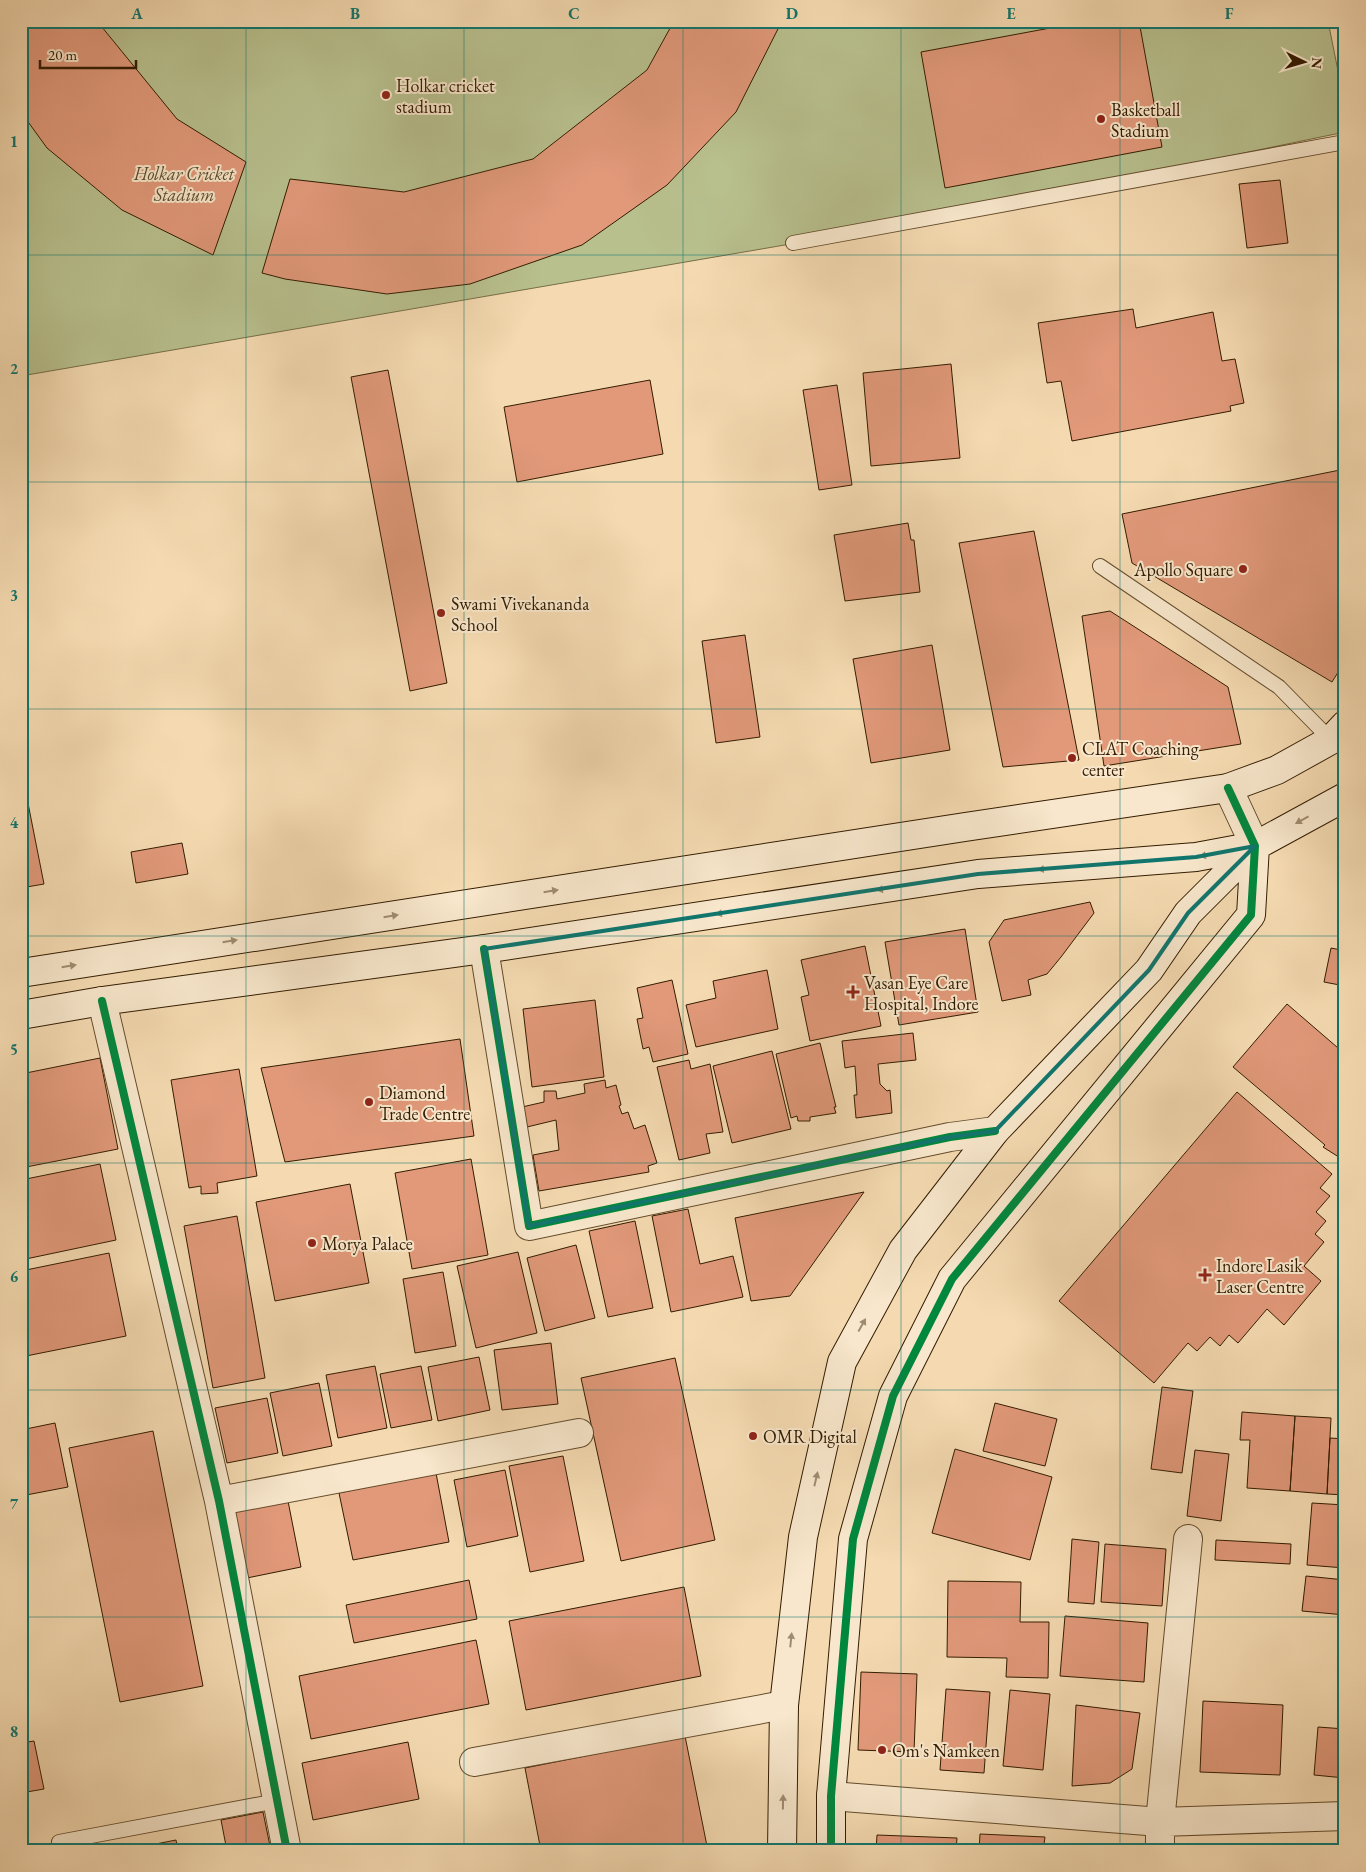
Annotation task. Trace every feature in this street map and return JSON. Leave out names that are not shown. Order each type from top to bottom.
[{"type":"street","points":[[21,973],[1228,788],[1276,770],[1338,732]]},
{"type":"street","points":[[831,1851],[831,1796],[853,1539],[893,1396],[952,1279],[1251,915],[1255,846],[1228,788]]},
{"type":"street","points":[[782,1851],[784,1705],[803,1537],[842,1362],[903,1250],[995,1132],[1149,970],[1188,913],[1255,846],[1345,797]]},
{"type":"street","points":[[21,1015],[102,1001],[484,949],[978,874],[1196,857],[1255,846]]},
{"type":"street","points":[[484,949],[529,1226],[950,1136],[995,1132]]},
{"type":"street","points":[[102,1001],[218,1502],[287,1851]]},
{"type":"street","points":[[218,1502],[579,1433]]},
{"type":"street","points":[[1160,1851],[1160,1822],[1188,1539]]},
{"type":"street","points":[[474,1762],[784,1705]]},
{"type":"street","points":[[831,1796],[1160,1822],[1345,1816]]},
{"type":"lane","points":[[793,243],[1345,142]]},
{"type":"lane","points":[[1100,566],[1279,687],[1338,732]]},
{"type":"lane","points":[[59,1842],[277,1801]]},
{"type":"highlighted area","points":[[1255,846],[1188,913],[1149,970],[995,1131],[950,1137],[529,1226],[484,949],[978,874],[1196,857]]},
{"type":"green space","name":"Holkar Cricket Stadium","points":[[21,21],[1328,21],[1345,106],[1345,132],[878,229],[21,376]]},
{"type":"building","points":[[21,21],[97,21],[177,119],[246,162],[213,255],[122,210],[47,148],[21,112]]},
{"type":"building","points":[[674,21],[782,21],[736,112],[667,185],[582,245],[470,284],[387,294],[285,279],[262,273],[290,179],[404,192],[533,159],[647,70]]},
{"type":"building","points":[[1088,21],[1139,21],[1162,147],[945,188],[921,52]]},
{"type":"building","points":[[1280,180],[1288,243],[1247,248],[1239,184]]},
{"type":"building","points":[[1133,309],[1136,328],[1213,312],[1222,361],[1235,359],[1244,403],[1230,406],[1231,411],[1072,441],[1061,381],[1047,383],[1038,323]]},
{"type":"building","points":[[951,364],[960,458],[871,466],[863,373]]},
{"type":"building","points":[[388,370],[447,683],[410,691],[351,377]]},
{"type":"building","points":[[650,380],[663,454],[517,482],[504,407]]},
{"type":"building","points":[[837,385],[852,485],[819,490],[803,390]]},
{"type":"building","name":"Apollo Square","points":[[1345,469],[1345,546],[1338,547],[1345,576],[1345,661],[1332,682],[1132,563],[1122,514]]},
{"type":"building","points":[[908,523],[911,540],[914,540],[920,592],[845,601],[834,535]]},
{"type":"building","points":[[1034,531],[1079,760],[1003,767],[959,543]]},
{"type":"building","points":[[1110,611],[1228,687],[1241,744],[1104,766],[1082,616]]},
{"type":"building","points":[[745,635],[760,737],[716,743],[702,641]]},
{"type":"building","points":[[932,645],[950,750],[871,763],[853,659]]},
{"type":"building","points":[[21,768],[44,884],[21,888]]},
{"type":"building","points":[[182,843],[188,874],[136,883],[131,852]]},
{"type":"building","points":[[1090,902],[1094,913],[1061,957],[1047,974],[1028,980],[1031,995],[1002,1001],[989,942],[1004,920]]},
{"type":"building","points":[[965,929],[978,1012],[899,1025],[885,942]]},
{"type":"building","points":[[1344,936],[1345,986],[1324,982],[1331,948],[1341,950]]},
{"type":"building","points":[[865,946],[881,1026],[810,1041],[801,997],[809,995],[801,960]]},
{"type":"building","points":[[767,970],[778,1029],[696,1047],[686,1005],[716,998],[713,981]]},
{"type":"building","points":[[672,980],[688,1054],[653,1062],[649,1047],[643,1049],[637,1019],[643,1018],[637,988]]},
{"type":"building","points":[[595,1000],[604,1077],[532,1087],[523,1009]]},
{"type":"building","points":[[1287,1004],[1345,1054],[1345,1161],[1323,1147],[1325,1145],[1233,1067]]},
{"type":"building","points":[[913,1033],[916,1060],[878,1064],[880,1084],[887,1091],[890,1090],[892,1113],[856,1118],[854,1095],[857,1095],[855,1066],[845,1068],[842,1041]]},
{"type":"building","name":"Diamond Trade Centre","points":[[460,1039],[474,1136],[285,1162],[261,1068]]},
{"type":"building","points":[[820,1043],[836,1113],[810,1117],[810,1121],[798,1121],[797,1116],[791,1118],[776,1054]]},
{"type":"building","points":[[772,1051],[791,1129],[732,1143],[713,1066]]},
{"type":"building","points":[[100,1058],[118,1149],[21,1168],[21,1074]]},
{"type":"building","points":[[689,1060],[691,1069],[710,1064],[723,1132],[706,1134],[710,1153],[679,1160],[657,1067]]},
{"type":"building","points":[[239,1069],[257,1176],[217,1183],[218,1193],[201,1194],[201,1186],[189,1188],[171,1080]]},
{"type":"building","points":[[605,1080],[606,1088],[616,1085],[622,1114],[628,1112],[634,1129],[645,1125],[657,1163],[648,1166],[649,1172],[539,1191],[533,1155],[559,1150],[556,1120],[527,1127],[522,1107],[544,1102],[544,1091],[556,1091],[557,1099],[585,1093],[584,1084]]},
{"type":"building","points":[[1237,1092],[1332,1174],[1320,1188],[1330,1196],[1316,1212],[1326,1221],[1315,1234],[1324,1242],[1304,1266],[1321,1281],[1284,1325],[1267,1309],[1238,1343],[1229,1335],[1220,1346],[1210,1337],[1197,1351],[1188,1343],[1154,1383],[1059,1301]]},
{"type":"building","points":[[471,1159],[488,1255],[412,1269],[395,1173]]},
{"type":"building","points":[[100,1164],[116,1240],[21,1260],[21,1180]]},
{"type":"building","name":"Morya Palace","points":[[350,1184],[369,1283],[275,1301],[256,1202]]},
{"type":"building","points":[[864,1192],[790,1296],[751,1301],[735,1218]]},
{"type":"building","points":[[688,1209],[700,1264],[733,1256],[743,1297],[671,1312],[652,1216]]},
{"type":"building","points":[[237,1216],[265,1378],[213,1388],[184,1226]]},
{"type":"building","points":[[635,1221],[653,1308],[608,1317],[589,1231]]},
{"type":"building","points":[[576,1245],[595,1318],[545,1331],[527,1258]]},
{"type":"building","points":[[518,1252],[537,1333],[476,1348],[457,1266]]},
{"type":"building","points":[[109,1253],[126,1336],[21,1357],[21,1271]]},
{"type":"building","points":[[443,1272],[456,1346],[415,1353],[403,1279]]},
{"type":"building","points":[[1342,1320],[1345,1320],[1345,1384],[1343,1384]]},
{"type":"building","points":[[551,1343],[558,1404],[502,1410],[494,1350]]},
{"type":"building","points":[[479,1357],[490,1410],[438,1421],[428,1367]]},
{"type":"building","points":[[675,1358],[715,1540],[621,1561],[581,1378]]},
{"type":"building","points":[[375,1366],[387,1428],[338,1438],[326,1375]]},
{"type":"building","points":[[421,1366],[432,1420],[391,1428],[380,1374]]},
{"type":"building","points":[[319,1383],[332,1446],[283,1456],[270,1393]]},
{"type":"building","points":[[1162,1387],[1193,1391],[1182,1473],[1151,1469]]},
{"type":"building","points":[[267,1398],[278,1453],[227,1463],[215,1408]]},
{"type":"building","points":[[995,1403],[1057,1419],[1045,1466],[983,1451]]},
{"type":"building","points":[[1242,1412],[1295,1416],[1290,1491],[1247,1488],[1250,1440],[1240,1440]]},
{"type":"building","points":[[1295,1416],[1331,1418],[1327,1494],[1290,1491]]},
{"type":"building","points":[[55,1423],[68,1487],[21,1496],[21,1430]]},
{"type":"building","points":[[153,1431],[203,1686],[120,1702],[69,1448]]},
{"type":"building","points":[[1330,1438],[1345,1439],[1345,1495],[1327,1494]]},
{"type":"building","points":[[955,1449],[1052,1477],[1030,1560],[932,1533]]},
{"type":"building","points":[[1195,1450],[1229,1454],[1221,1521],[1187,1516]]},
{"type":"building","points":[[563,1456],[584,1561],[530,1572],[509,1466]]},
{"type":"building","points":[[505,1470],[518,1536],[467,1547],[454,1480]]},
{"type":"building","points":[[436,1473],[449,1542],[353,1560],[339,1493]]},
{"type":"building","points":[[288,1501],[301,1567],[237,1580],[224,1514]]},
{"type":"building","points":[[1312,1503],[1345,1505],[1345,1568],[1307,1565]]},
{"type":"building","points":[[1072,1539],[1099,1542],[1094,1604],[1068,1602]]},
{"type":"building","points":[[1216,1540],[1291,1544],[1290,1564],[1215,1560]]},
{"type":"building","points":[[1105,1544],[1166,1549],[1162,1606],[1101,1602]]},
{"type":"building","points":[[1306,1576],[1345,1580],[1345,1615],[1302,1611]]},
{"type":"building","points":[[469,1580],[477,1619],[354,1643],[346,1605]]},
{"type":"building","points":[[948,1581],[1021,1582],[1020,1622],[1049,1622],[1048,1678],[1006,1677],[1007,1658],[947,1657]]},
{"type":"building","points":[[684,1587],[701,1676],[526,1710],[509,1621]]},
{"type":"building","points":[[1065,1616],[1148,1623],[1144,1682],[1060,1676]]},
{"type":"building","points":[[476,1640],[489,1704],[311,1739],[299,1676]]},
{"type":"building","points":[[861,1672],[917,1674],[914,1752],[858,1750]]},
{"type":"building","points":[[946,1689],[990,1692],[984,1773],[940,1770]]},
{"type":"building","points":[[1010,1690],[1050,1694],[1043,1770],[1003,1766]]},
{"type":"building","points":[[1203,1701],[1283,1705],[1280,1775],[1200,1772]]},
{"type":"building","points":[[1076,1705],[1140,1713],[1132,1769],[1110,1783],[1072,1786]]},
{"type":"building","points":[[1318,1727],[1345,1729],[1345,1778],[1314,1775]]},
{"type":"building","points":[[685,1736],[708,1851],[541,1851],[525,1768]]},
{"type":"building","points":[[34,1741],[44,1789],[21,1793],[21,1743]]},
{"type":"building","points":[[408,1742],[419,1799],[313,1820],[302,1763]]},
{"type":"building","points":[[263,1812],[271,1851],[227,1851],[221,1820]]},
{"type":"building","points":[[980,1834],[1045,1837],[1043,1851],[979,1851]]},
{"type":"building","points":[[877,1835],[957,1838],[956,1851],[876,1851]]},
{"type":"building","points":[[176,1840],[178,1851],[120,1851]]},
{"type":"cycle path","points":[[831,1851],[831,1796],[853,1539],[893,1396],[952,1279],[1251,915],[1255,846],[1228,788]]},
{"type":"cycle path","points":[[484,949],[529,1226],[950,1137],[995,1131]]},
{"type":"cycle path","points":[[102,1001],[219,1501],[287,1851]]},
{"type":"place","name":"Holkar cricket stadium","points":[[386,95]]},
{"type":"place","name":"Basketball Stadium","points":[[1101,119]]},
{"type":"place","name":"Apollo Square","points":[[1243,569]]},
{"type":"place","name":"Swami Vivekananda School","points":[[441,613]]},
{"type":"place","name":"CLAT Coaching center","points":[[1072,758]]},
{"type":"place","name":"Vasan Eye Care Hospital, Indore","points":[[853,992]]},
{"type":"place","name":"Diamond Trade Centre","points":[[369,1102]]},
{"type":"place","name":"Morya Palace","points":[[312,1243]]},
{"type":"place","name":"Indore Lasik Laser Centre","points":[[1205,1275]]},
{"type":"place","name":"OMR Digital","points":[[753,1436]]},
{"type":"place","name":"Om's Namkeen","points":[[882,1750]]}]
